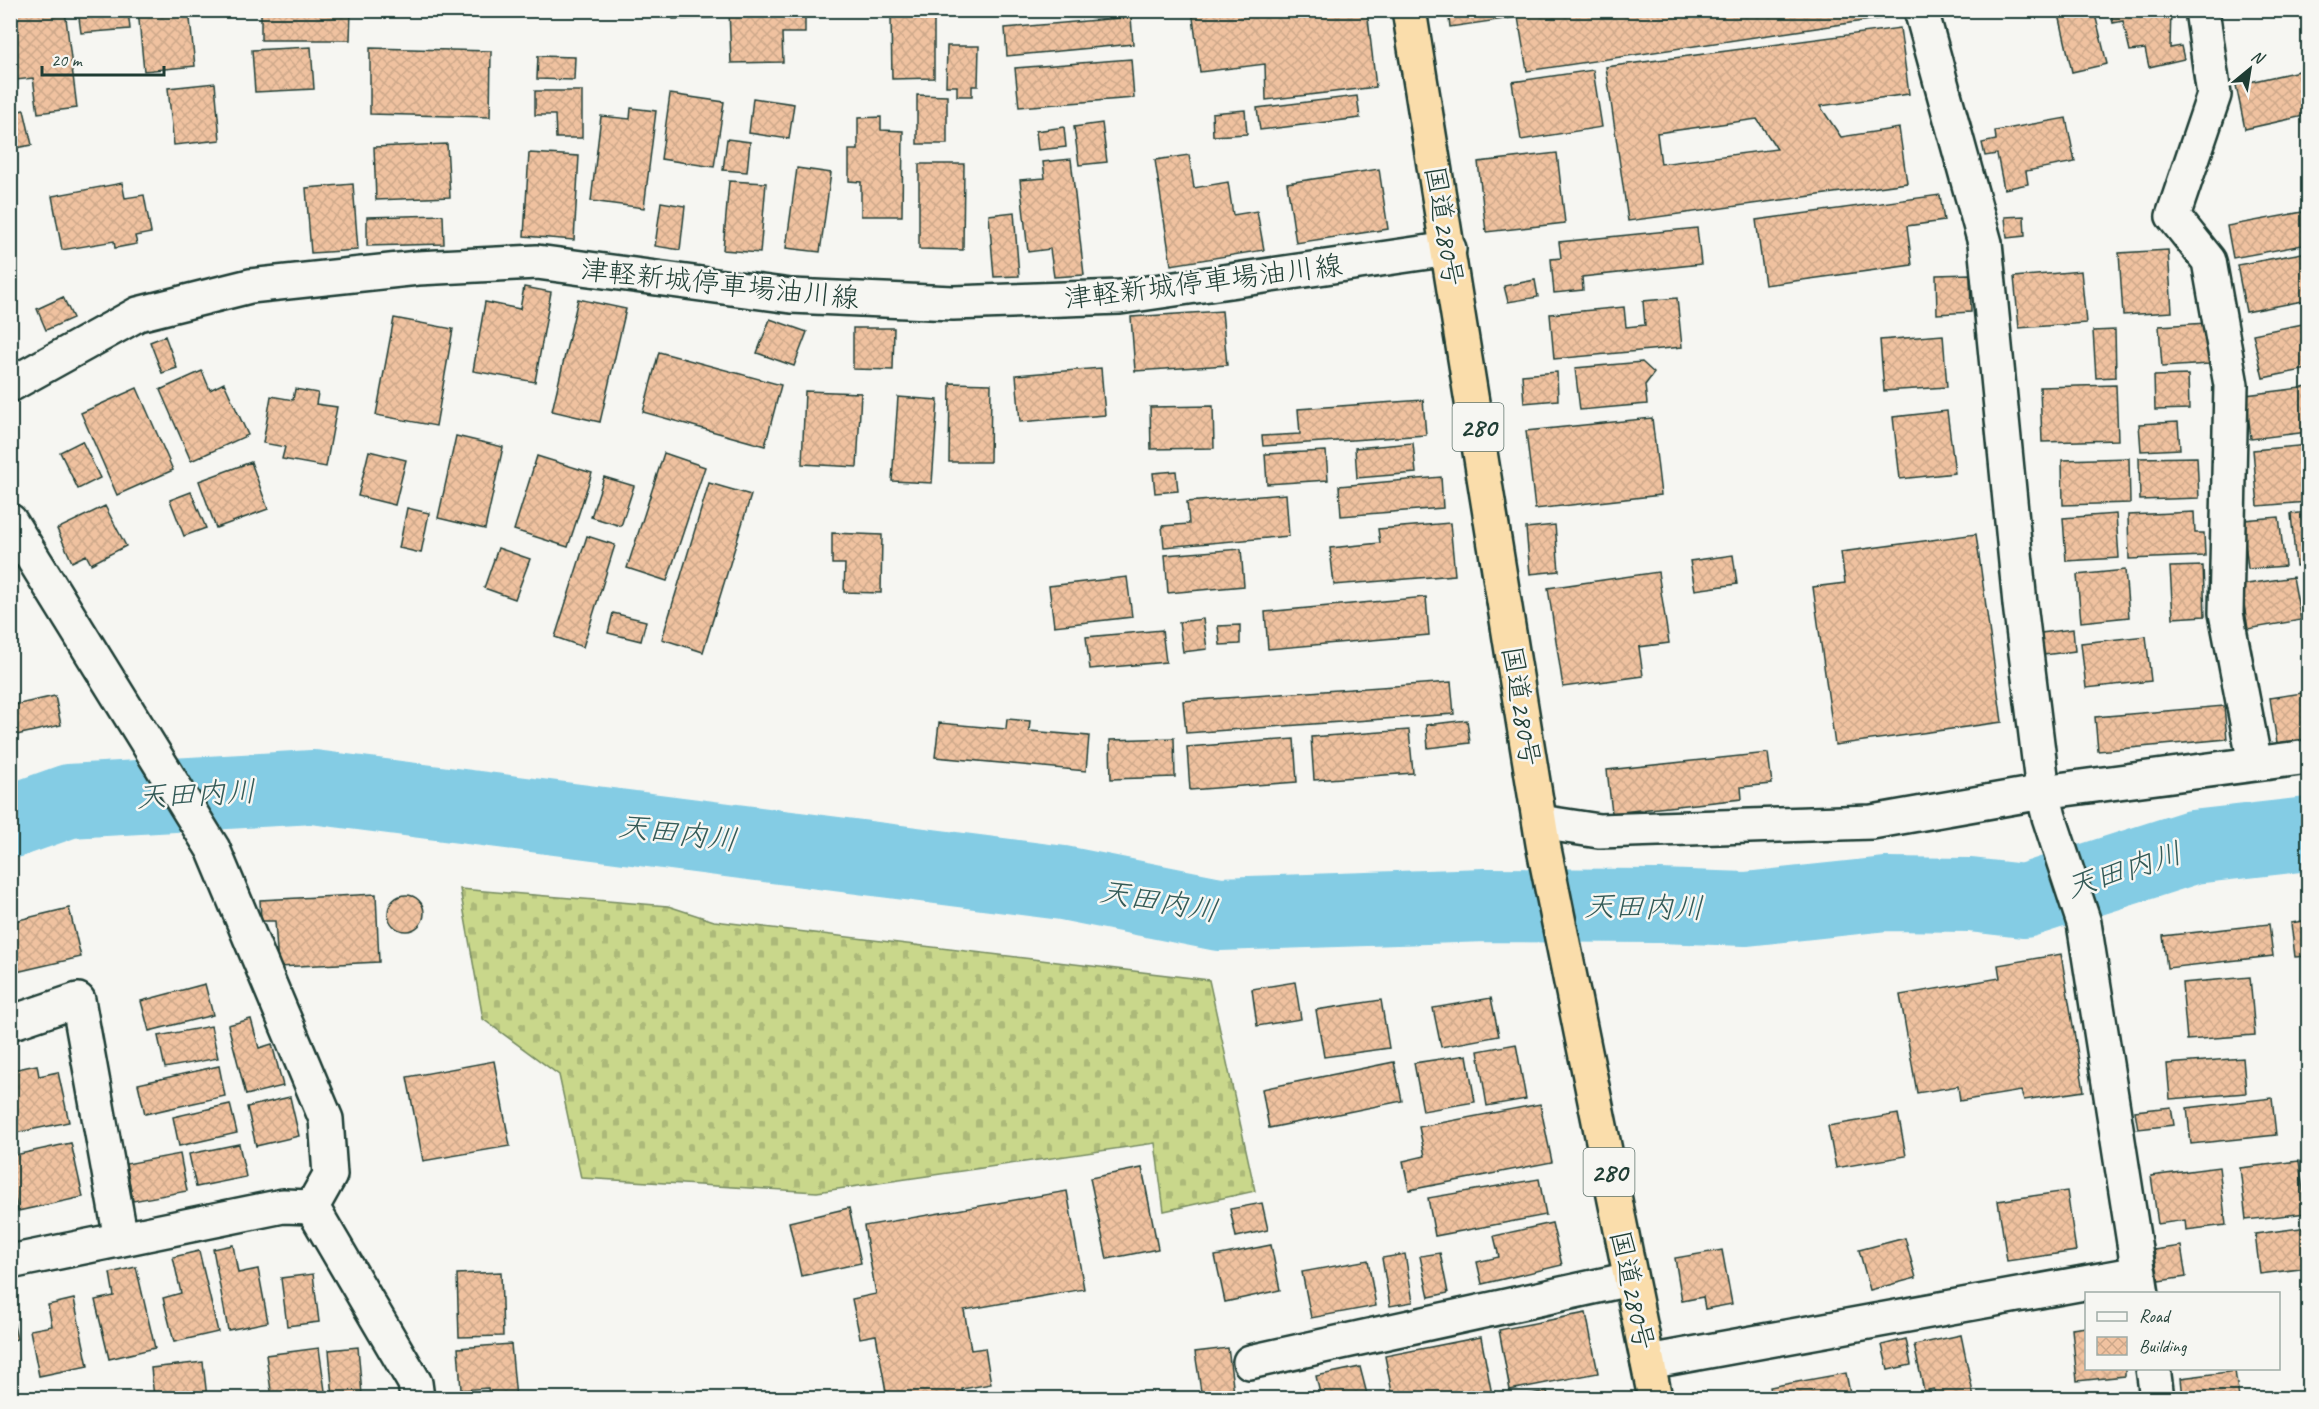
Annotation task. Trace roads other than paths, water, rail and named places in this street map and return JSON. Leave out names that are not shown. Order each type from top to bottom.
[{"type":"highway","name":"国道280号","points":[[1409,10],[1542,833],[1655,1398]]},
{"type":"street","points":[[1648,1362],[2141,1283],[2084,923],[2046,805],[2020,604],[1985,243],[1921,10]]},
{"type":"street","points":[[2202,10],[2214,95],[2173,216],[2210,261],[2230,385],[2226,613],[2255,764]]},
{"type":"street","name":"津軽新城停車場油川線","points":[[10,385],[138,314],[250,286],[418,268],[537,262],[791,296],[953,303],[1120,297],[1449,249]]},
{"type":"street","points":[[10,521],[213,849],[326,1119],[330,1175],[312,1207]]},
{"type":"street","points":[[1542,833],[1872,822],[2046,805],[2255,764],[2308,757]]},
{"type":"street","points":[[10,1023],[78,1000],[121,1239]]},
{"type":"street","points":[[10,1262],[283,1206],[312,1207]]},
{"type":"street","points":[[312,1207],[415,1383],[417,1398]]},
{"type":"street","points":[[1250,1362],[1630,1279]]},
{"type":"street","points":[[2153,1370],[2157,1398]]},
{"type":"waterway","name":"天田内川","points":[[10,822],[69,801],[313,787],[1063,883],[1219,914],[1486,905],[1746,909],[1886,894],[1970,895],[2024,901],[2193,847],[2308,834]]}]
